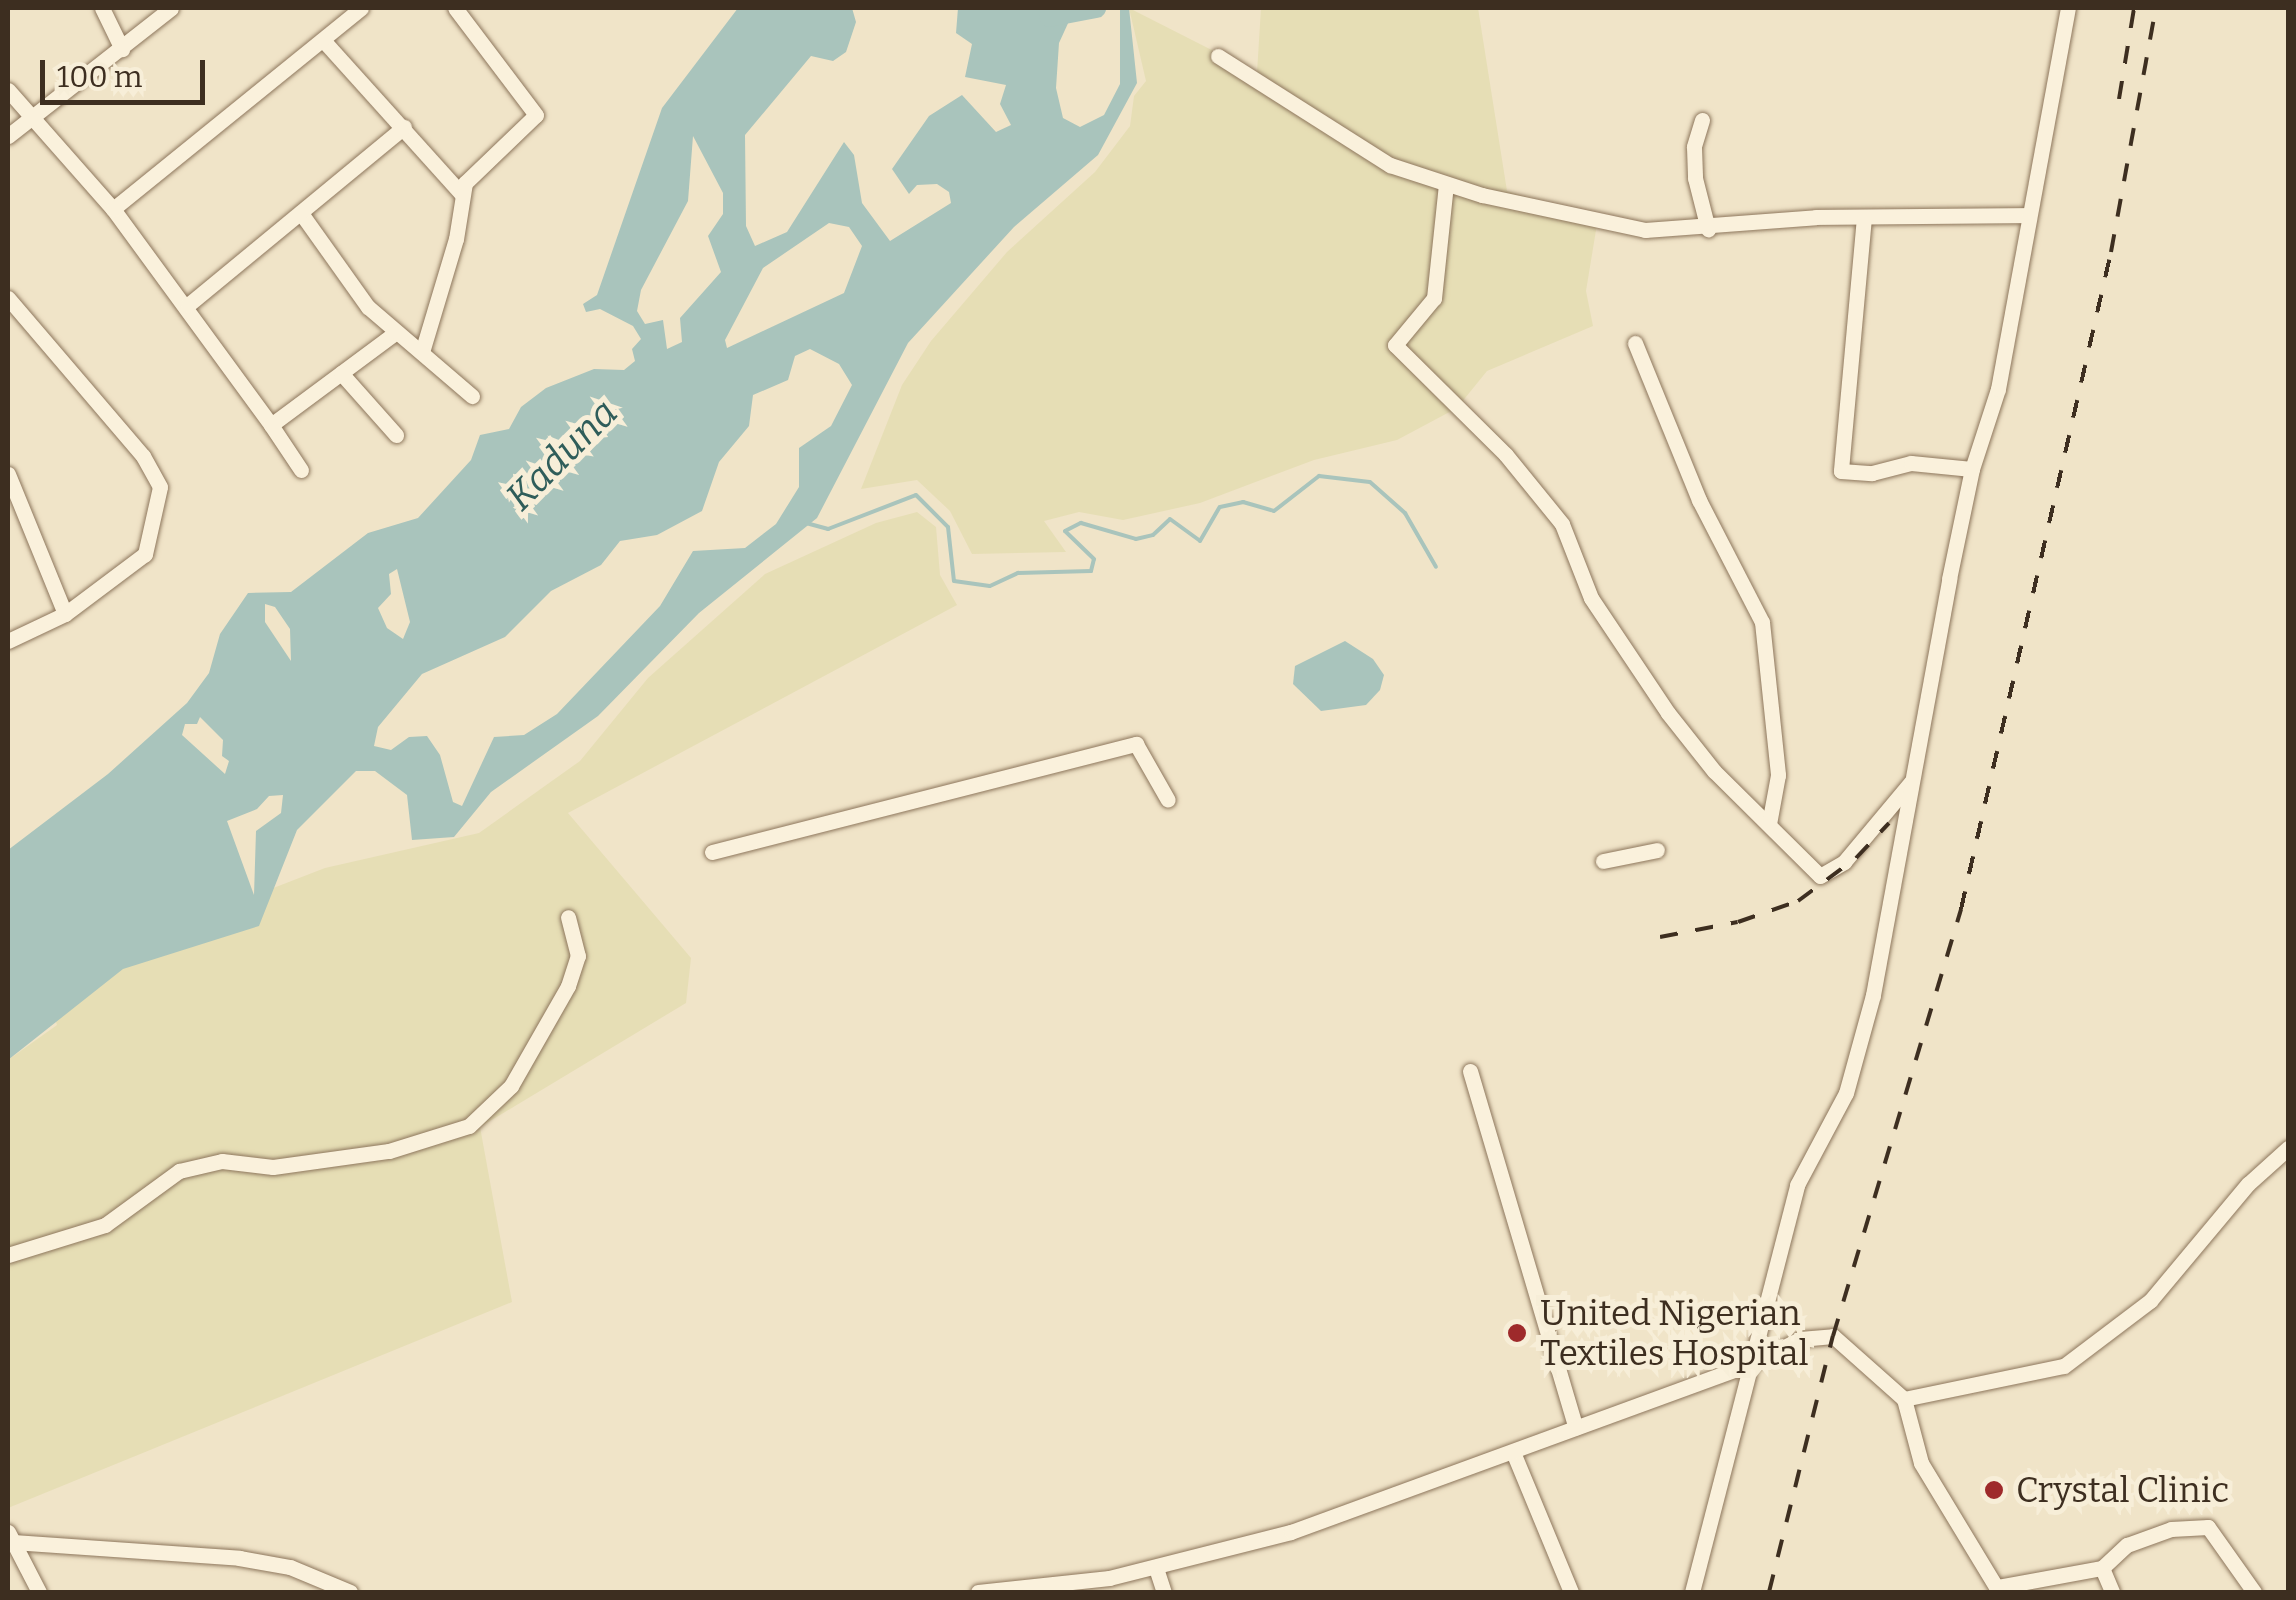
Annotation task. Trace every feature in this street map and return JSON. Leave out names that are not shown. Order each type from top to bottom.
[{"type":"street","points":[[102,8],[122,49]]},
{"type":"street","points":[[8,136],[171,8]]},
{"type":"street","points":[[113,208],[361,8]]},
{"type":"street","points":[[422,352],[456,239],[461,192],[536,115],[455,8]]},
{"type":"street","points":[[1692,1592],[1797,1185],[1846,1092],[1873,995],[1972,469],[1998,388],[2068,8]]},
{"type":"street","points":[[323,40],[461,192]]},
{"type":"street","points":[[1218,56],[1390,165],[1446,184],[1644,230],[1864,217],[2029,215]]},
{"type":"street","points":[[8,90],[113,208],[188,305],[302,470]]},
{"type":"street","points":[[1702,120],[1694,147],[1694,178],[1708,229]]},
{"type":"street","points":[[188,305],[303,216],[404,127]]},
{"type":"street","points":[[1446,184],[1434,298],[1395,344],[1506,455],[1562,524],[1591,598],[1624,654],[1714,771],[1820,876],[1829,874],[1914,779]]},
{"type":"street","points":[[303,216],[358,294],[395,333],[472,396]]},
{"type":"street","points":[[1864,217],[1840,471],[1872,473],[1911,463],[1972,469]]},
{"type":"street","points":[[8,298],[143,456],[160,488],[146,554],[65,614],[8,641]]},
{"type":"street","points":[[270,424],[395,333]]},
{"type":"street","points":[[1635,343],[1699,500],[1762,622],[1778,775],[1769,824]]},
{"type":"street","points":[[341,374],[396,434]]},
{"type":"street","points":[[8,474],[65,614]]},
{"type":"street","points":[[712,852],[1136,744],[1168,800]]},
{"type":"street","points":[[1604,861],[1657,850]]},
{"type":"street","points":[[8,1255],[105,1226],[179,1171],[222,1161],[273,1167],[388,1151],[469,1126],[490,1112],[512,1086],[568,986],[578,956],[568,917]]},
{"type":"street","points":[[1470,1071],[1576,1428]]},
{"type":"street","points":[[1904,1398],[2064,1366],[2150,1302],[2248,1184],[2288,1148]]},
{"type":"street","points":[[978,1592],[1156,1568],[1321,1523],[1753,1362],[1800,1339],[1833,1336],[1904,1398],[1920,1463],[1999,1590],[2102,1568],[2126,1544],[2171,1529],[2208,1527],[2254,1592]]},
{"type":"street","points":[[1512,1452],[1570,1592]]},
{"type":"street","points":[[10,1537],[39,1592]]},
{"type":"street","points":[[10,1537],[239,1558],[290,1567],[350,1592]]},
{"type":"street","points":[[1156,1568],[1164,1592]]},
{"type":"street","points":[[2102,1568],[2112,1592]]},
{"type":"shaded area","points":[[1129,8],[1257,73],[1261,8],[1478,8],[1507,191],[1598,218],[1586,291],[1593,326],[1487,371],[1457,408],[1397,440],[1314,460],[1200,503],[1123,520],[1079,512],[1044,521],[1066,552],[972,554],[950,511],[917,480],[861,489],[902,385],[931,341],[1007,252],[1095,172],[1130,126],[1134,96],[1146,81]]},
{"type":"shaded area","points":[[917,512],[936,527],[940,575],[957,605],[568,813],[691,958],[686,1003],[480,1127],[512,1302],[8,1508],[8,1060],[57,1025],[42,978],[325,868],[479,833],[580,761],[648,678],[765,574],[876,523]]},
{"type":"water","points":[[738,8],[852,8],[856,22],[846,52],[833,61],[811,56],[745,135],[746,226],[755,246],[787,232],[844,142],[854,155],[862,203],[890,241],[951,203],[949,192],[937,184],[917,185],[909,194],[892,169],[929,116],[962,95],[996,132],[1011,125],[1000,104],[1006,85],[965,77],[972,44],[956,33],[958,8],[1075,8],[1059,43],[1056,88],[1063,118],[1080,127],[1104,115],[1120,84],[1120,8],[1129,8],[1137,83],[1098,155],[1014,227],[908,343],[817,518],[699,613],[598,716],[491,792],[454,837],[412,840],[407,795],[375,771],[356,771],[297,830],[259,926],[123,969],[8,1060],[8,850],[108,774],[187,703],[209,673],[220,634],[248,593],[291,592],[368,533],[418,518],[471,460],[480,435],[509,429],[521,407],[546,388],[594,369],[624,370],[635,361],[632,349],[641,339],[633,326],[600,309],[586,312],[583,304],[597,295],[662,108]],"holes":[[[693,136],[723,193],[723,214],[708,236],[721,272],[680,318],[682,342],[667,349],[663,320],[645,324],[637,311],[641,290],[688,201]],[[829,223],[849,227],[862,246],[844,293],[727,348],[725,340],[763,268]],[[810,349],[839,364],[852,385],[831,426],[799,448],[799,487],[776,524],[745,548],[693,551],[660,606],[557,714],[524,735],[494,737],[462,806],[453,802],[440,755],[427,736],[409,737],[391,750],[374,746],[378,727],[422,674],[505,637],[551,591],[601,565],[620,541],[657,535],[702,511],[719,462],[749,426],[753,395],[788,380],[795,356]],[[397,569],[410,622],[403,639],[387,628],[378,608],[391,594],[389,574]],[[265,604],[275,607],[290,629],[291,661],[265,622]],[[200,717],[223,740],[222,756],[229,761],[225,774],[182,735],[185,724],[197,724]],[[283,795],[281,813],[256,831],[254,895],[227,821],[257,809],[269,796]]]},
{"type":"water","points":[[1345,641],[1373,659],[1384,675],[1380,690],[1366,705],[1321,711],[1293,684],[1295,666]]},
{"type":"waterway","name":"Kaduna","points":[[1049,17],[1096,8]]},
{"type":"waterway","points":[[806,523],[828,529],[916,495],[948,527],[954,581],[990,586],[1018,573],[1091,571],[1094,559],[1065,531],[1081,523],[1136,539],[1153,535],[1170,519],[1200,541],[1220,507],[1243,502],[1274,511],[1319,476],[1370,482],[1405,513],[1436,567]]},
{"type":"railway","points":[[2119,99],[2134,8]]},
{"type":"railway","points":[[1769,1592],[1833,1336],[1961,909],[2111,252],[2156,8]]},
{"type":"railway","points":[[1660,937],[1738,922],[1798,901],[1856,858],[1889,823]]},
{"type":"place","name":"United Nigerian Textiles Hospital","points":[[1517,1333]]},
{"type":"place","name":"Crystal Clinic","points":[[1994,1490]]}]
